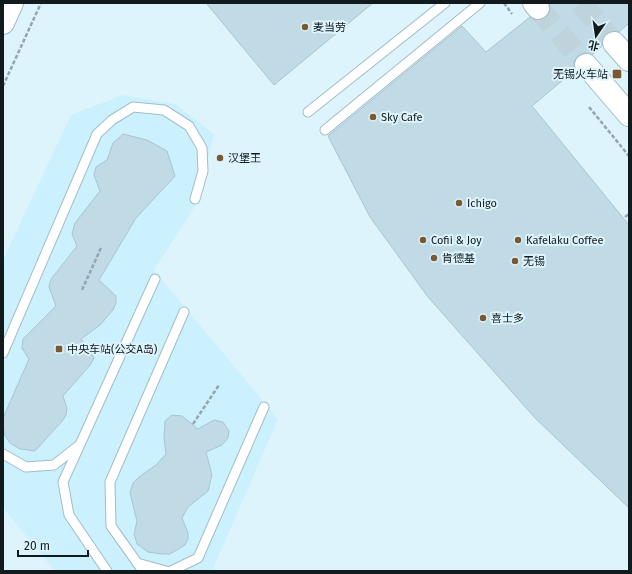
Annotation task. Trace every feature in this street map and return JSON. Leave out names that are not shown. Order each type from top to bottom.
[{"type":"main road","points":[[3,23],[12,3]]},
{"type":"main road","points":[[614,43],[629,60]]},
{"type":"main road","points":[[586,65],[629,115]]},
{"type":"lane","points":[[308,112],[445,3]]},
{"type":"lane","points":[[325,130],[480,3]]},
{"type":"lane","points":[[3,353],[97,134],[112,120],[133,107],[164,110],[189,126],[202,148],[203,171],[195,200]]},
{"type":"lane","points":[[107,571],[69,516],[63,482],[155,279]]},
{"type":"lane","points":[[143,571],[112,526],[110,482],[184,312]]},
{"type":"lane","points":[[171,571],[198,558],[264,408]]},
{"type":"lane","points":[[3,454],[26,467],[54,465],[80,444]]},
{"type":"lane","points":[[137,563],[166,571]]},
{"type":"path","points":[[3,86],[41,3]]},
{"type":"path","points":[[586,103],[629,156]]},
{"type":"path","points":[[625,217],[629,214]]},
{"type":"path","points":[[82,290],[101,248]]},
{"type":"path","points":[[193,424],[219,385]]},
{"type":"shaded area","points":[[123,95],[175,104],[214,134],[197,203],[154,270],[278,419],[212,571],[55,571],[3,508],[3,260],[71,115]]},
{"type":"building","points":[[206,3],[373,3],[274,85]]},
{"type":"building","name":"无锡","points":[[549,3],[629,3],[629,23],[619,32],[612,31],[606,33],[602,39],[602,46],[592,55],[584,53],[578,56],[574,61],[575,70],[532,106],[629,225],[629,508],[535,418],[428,297],[370,217],[328,136],[462,26],[486,52],[530,17],[534,20],[545,18],[550,12]]},
{"type":"building","points":[[123,134],[147,140],[167,151],[175,176],[136,218],[99,280],[116,296],[116,303],[113,310],[100,325],[81,339],[94,358],[90,365],[63,396],[67,408],[66,415],[35,451],[20,449],[10,443],[4,434],[3,418],[29,359],[22,348],[23,339],[56,306],[49,287],[50,282],[77,246],[72,234],[75,223],[100,191],[94,175],[96,167],[107,160],[113,143]]},
{"type":"building","points":[[172,415],[182,416],[198,429],[214,420],[223,422],[229,431],[228,438],[222,445],[206,452],[212,475],[208,491],[188,507],[182,518],[188,533],[188,539],[185,545],[170,554],[162,554],[148,552],[137,544],[134,534],[137,521],[130,493],[133,483],[156,465],[166,454],[164,438],[165,421]]},
{"type":"tunnel","points":[[581,3],[614,43]]},
{"type":"tunnel","points":[[538,8],[586,65]]},
{"type":"place","name":"麦当劳","points":[[305,27]]},
{"type":"place","name":"无锡火车站","points":[[617,74]]},
{"type":"place","name":"Sky Cafe","points":[[373,117]]},
{"type":"place","name":"汉堡王","points":[[220,158]]},
{"type":"place","name":"Ichigo","points":[[459,203]]},
{"type":"place","name":"Cofii & Joy","points":[[423,240]]},
{"type":"place","name":"Kafelaku Coffee","points":[[518,240]]},
{"type":"place","name":"肯德基","points":[[434,258]]},
{"type":"place","name":"无锡","points":[[515,261]]},
{"type":"place","name":"喜士多","points":[[483,318]]},
{"type":"place","name":"中央车站(公交A岛)","points":[[59,349]]}]
